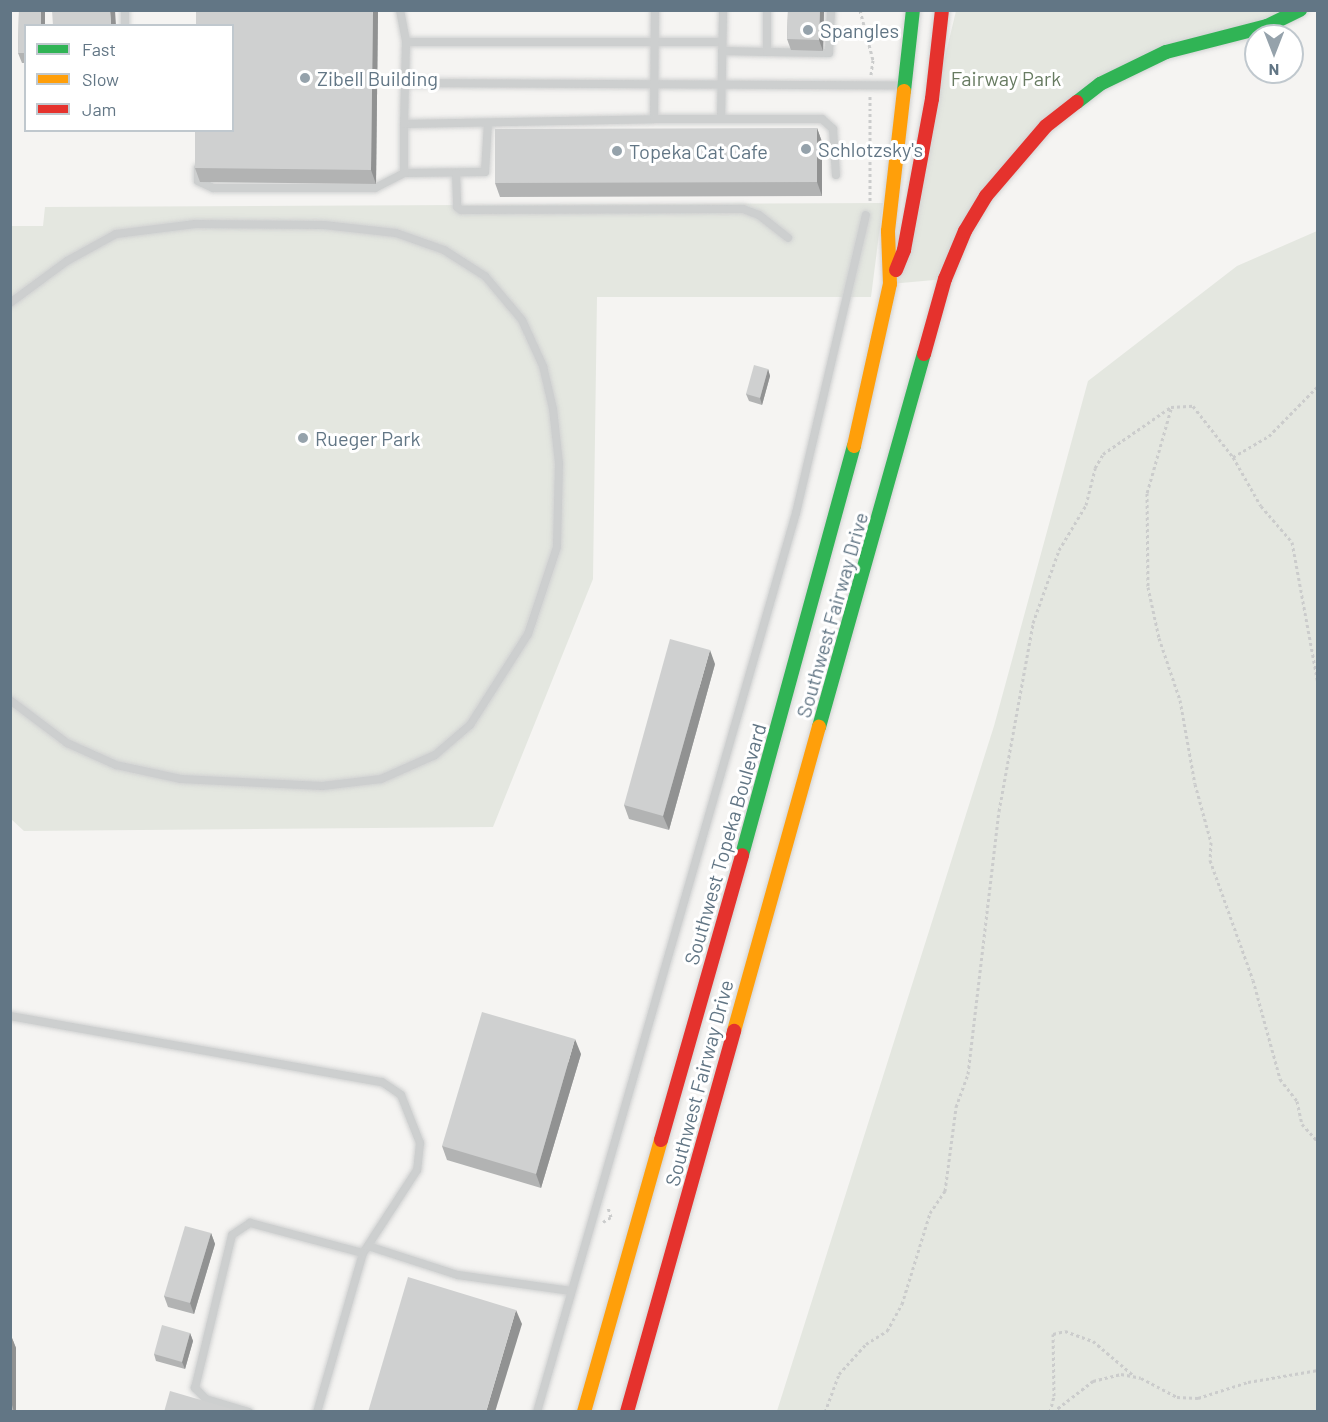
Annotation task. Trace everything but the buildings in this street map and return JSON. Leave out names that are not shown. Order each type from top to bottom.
[{"type":"main road","name":"Southwest Topeka Boulevard","points":[[890,284],[888,231],[913,10]]},
{"type":"main road","name":"Southwest Topeka Boulevard","points":[[584,1412],[820,581],[865,406],[890,284],[904,250],[932,99],[942,10]]},
{"type":"main road","name":"Southwest Fairway Drive","points":[[627,1412],[945,279],[965,231],[986,196],[1046,126],[1100,84],[1166,52],[1267,26],[1300,10]]},
{"type":"lane","points":[[400,10],[406,42],[404,173]]},
{"type":"lane","points":[[654,119],[655,10]]},
{"type":"lane","points":[[721,119],[723,10]]},
{"type":"lane","points":[[767,10],[767,52]]},
{"type":"lane","points":[[722,51],[829,53],[831,10]]},
{"type":"lane","points":[[406,42],[722,42]]},
{"type":"lane","points":[[405,83],[722,82],[906,86]]},
{"type":"lane","points":[[405,124],[654,119],[822,119],[829,122],[833,129],[836,174]]},
{"type":"lane","points":[[198,153],[198,182],[213,188],[375,188],[404,173],[485,172],[488,123]]},
{"type":"lane","points":[[456,173],[457,207],[461,210],[744,209],[759,215],[788,238]]},
{"type":"lane","points":[[537,1412],[796,513],[866,215]]},
{"type":"lane","points":[[10,303],[67,261],[116,234],[195,224],[324,225],[396,233],[444,250],[485,276],[522,320],[543,366],[554,409],[559,463],[557,547],[528,634],[470,725],[435,755],[392,774],[322,786],[181,779],[116,765],[67,744],[10,700]]},
{"type":"lane","points":[[10,1016],[393,1086],[401,1095],[420,1143],[421,1156],[413,1182],[380,1223],[363,1253],[317,1412]]},
{"type":"lane","points":[[249,1412],[206,1399],[195,1388],[232,1235],[250,1223],[363,1253]]},
{"type":"lane","points":[[368,1245],[459,1275],[571,1291]]},
{"type":"path","points":[[860,10],[873,60],[870,85],[871,211],[866,215]]},
{"type":"path","points":[[1233,456],[1269,436],[1317,386]]},
{"type":"path","points":[[825,1412],[839,1374],[866,1344],[887,1331],[902,1304],[930,1213],[945,1191],[956,1107],[968,1074],[999,811],[1033,623],[1059,550],[1086,505],[1095,468],[1103,454],[1172,407],[1193,406],[1233,456],[1262,506],[1292,542],[1317,684]]},
{"type":"path","points":[[1172,407],[1147,493],[1148,587],[1159,638],[1180,700],[1195,784],[1211,842],[1210,860],[1253,980],[1280,1079],[1297,1101],[1302,1124],[1317,1143]]},
{"type":"path","points":[[1052,1412],[1053,1334],[1065,1331],[1093,1341],[1135,1377]]},
{"type":"path","points":[[1052,1412],[1093,1381],[1121,1374],[1135,1377],[1177,1397],[1198,1398],[1248,1382],[1317,1370]]},
{"type":"green space","name":"Fairway Park","points":[[956,11],[1295,11],[1254,24],[1244,24],[1244,27],[1166,52],[1071,104],[986,196],[945,279],[890,284]]},
{"type":"green space","name":"Rueger Park","points":[[883,203],[871,297],[597,297],[593,579],[493,827],[24,831],[11,819],[11,226],[43,226],[45,207]]},
{"type":"green space","points":[[1317,231],[1317,1411],[777,1411],[994,726],[1088,381],[1237,266]]},
{"type":"traffic: fast","points":[[904,91],[913,10]]},
{"type":"traffic: fast","points":[[1077,102],[1100,84],[1166,52],[1267,26],[1300,10]]},
{"type":"traffic: fast","points":[[819,727],[924,354]]},
{"type":"traffic: fast","points":[[742,855],[854,446]]},
{"type":"traffic: slow","points":[[854,446],[890,284],[888,231],[904,91]]},
{"type":"traffic: slow","points":[[734,1031],[819,727]]},
{"type":"traffic: slow","points":[[584,1412],[661,1140]]},
{"type":"traffic: jam","points":[[896,270],[904,250],[932,99],[942,10]]},
{"type":"traffic: jam","points":[[924,354],[945,279],[965,231],[986,196],[1046,126],[1077,102]]},
{"type":"traffic: jam","points":[[661,1140],[742,855]]},
{"type":"traffic: jam","points":[[627,1412],[734,1031]]},
{"type":"place","name":"Spangles","points":[[808,30]]},
{"type":"place","name":"Zibell Building","points":[[305,78]]},
{"type":"place","name":"Schlotzsky's","points":[[806,149]]},
{"type":"place","name":"Topeka Cat Cafe","points":[[617,151]]},
{"type":"place","name":"Rueger Park","points":[[303,438]]}]
